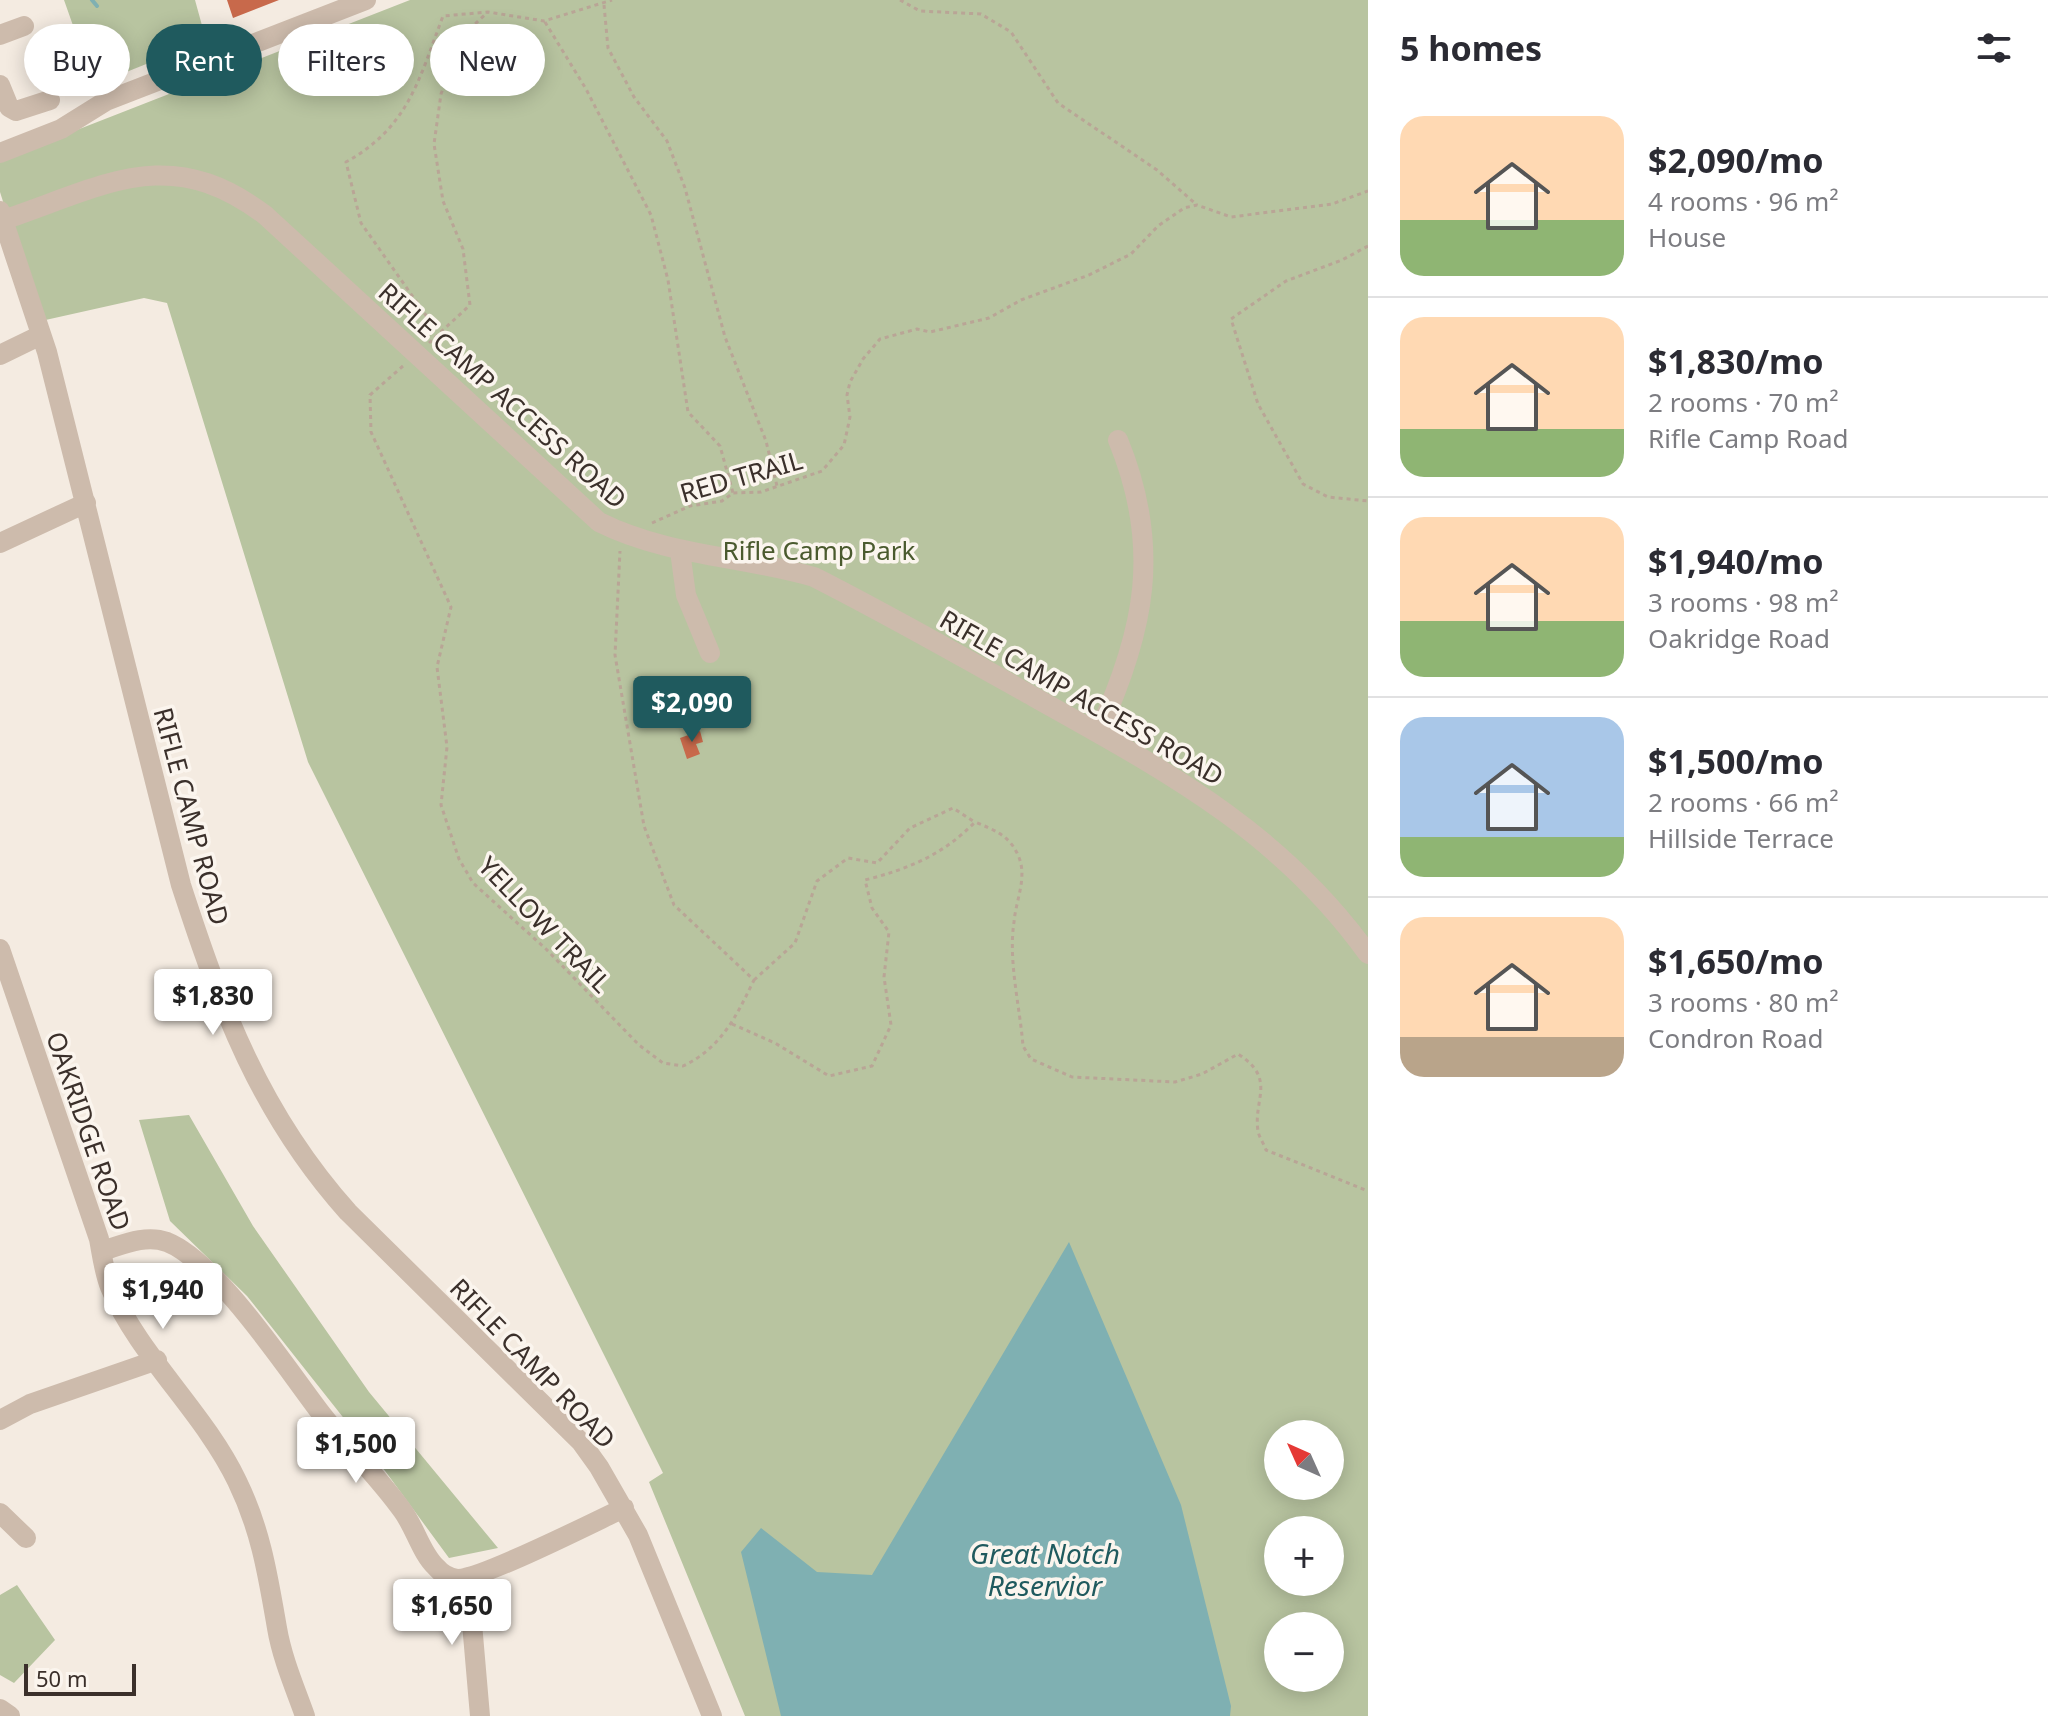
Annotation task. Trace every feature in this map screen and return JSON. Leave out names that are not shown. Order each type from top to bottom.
[{"type":"street","points":[[0,153],[61,129],[106,101],[366,0]]},
{"type":"street","points":[[0,35],[24,26]]},
{"type":"street","points":[[0,85],[9,107],[16,111],[50,100]]},
{"type":"street","name":"RIFLE CAMP ACCESS ROAD","points":[[2,216],[125,179],[157,173],[193,177],[235,192],[265,215],[599,522],[629,537],[680,551],[767,563],[814,577],[1098,733],[1211,800],[1277,851],[1336,910],[1368,954]]},
{"type":"street","name":"RIFLE CAMP ROAD","points":[[2,216],[41,335],[86,503],[181,885],[204,957],[265,1100],[318,1178],[581,1442],[624,1508],[712,1716]]},
{"type":"street","points":[[0,355],[41,335]]},
{"type":"street","points":[[1098,733],[1123,679],[1143,591],[1141,507],[1118,440]]},
{"type":"street","points":[[0,543],[86,503]]},
{"type":"street","points":[[680,551],[686,595],[710,653]]},
{"type":"street","name":"OAKRIDGE ROAD","points":[[0,949],[102,1251],[109,1284],[118,1303],[192,1407],[237,1480],[252,1517],[270,1573],[277,1630],[305,1716]]},
{"type":"street","points":[[102,1251],[153,1238],[168,1242],[195,1262],[285,1360],[320,1412],[368,1464],[403,1510],[438,1570],[448,1577],[468,1577],[624,1508]]},
{"type":"street","points":[[0,1420],[30,1404],[157,1360]]},
{"type":"street","points":[[0,1513],[26,1538]]},
{"type":"street","points":[[468,1577],[480,1716]]},
{"type":"street","points":[[0,1709],[10,1716]]},
{"type":"path","points":[[417,354],[430,321],[361,223],[346,162],[376,145],[409,104],[443,16],[488,12],[544,21],[604,5],[612,0]]},
{"type":"path","points":[[900,0],[920,11],[981,14],[1011,32],[1058,103],[1157,170],[1197,205],[1231,217],[1332,204],[1368,191]]},
{"type":"path","points":[[604,5],[608,48],[634,97],[667,141],[685,188],[725,337],[766,441],[777,487]]},
{"type":"path","points":[[417,354],[470,305],[463,249],[443,201],[434,144],[441,94],[463,35],[488,12]]},
{"type":"path","points":[[544,21],[586,89],[651,215],[668,280],[688,412],[720,446],[733,493]]},
{"type":"path","name":"RED TRAIL","points":[[629,537],[690,506],[722,501],[733,493],[761,492],[822,471],[844,445],[850,417],[847,395],[850,382],[863,359],[880,339],[917,329],[930,332],[989,318],[1021,300],[1109,266],[1131,254],[1171,217],[1197,205]]},
{"type":"path","points":[[1368,246],[1342,260],[1286,281],[1231,319],[1258,404],[1303,484],[1328,497],[1368,501]]},
{"type":"path","name":"YELLOW TRAIL","points":[[417,354],[370,395],[371,432],[451,607],[437,667],[447,747],[441,805],[459,859],[473,883],[546,949],[639,1045],[663,1063],[683,1066],[699,1058],[732,1024]]},
{"type":"path","points":[[629,537],[618,555],[615,655],[644,826],[674,905],[754,980]]},
{"type":"path","points":[[975,822],[953,845],[909,867],[865,880],[872,908],[889,932],[884,977],[891,1025],[872,1066],[829,1076],[775,1043],[732,1024],[754,980],[795,943],[817,881],[848,858],[877,863],[910,828],[953,808],[975,822],[1003,833],[1018,856],[1022,882],[1013,923],[1014,954],[1023,1046],[1031,1059],[1072,1077],[1175,1082],[1202,1074],[1238,1054],[1253,1064],[1263,1094],[1258,1131],[1266,1150],[1368,1191]]},
{"type":"green space","points":[[64,0],[195,0],[202,24],[146,24],[146,64],[130,71],[130,24],[72,24]]},
{"type":"green space","name":"Rifle Camp Park","points":[[410,0],[1368,0],[1368,1716],[745,1716],[649,1482],[663,1473],[308,762],[167,303],[144,298],[41,321],[0,192],[0,160],[164,96],[262,96],[262,58],[278,52],[278,96],[414,96],[414,24],[348,24]]},
{"type":"green space","points":[[189,1115],[253,1226],[369,1392],[498,1548],[449,1558],[380,1464],[247,1296],[170,1221],[139,1120]]},
{"type":"green space","points":[[17,1585],[55,1640],[14,1683],[0,1675],[0,1595]]},
{"type":"water","name":"Great Notch Reservior","points":[[1069,1242],[1181,1505],[1231,1706],[1230,1716],[781,1716],[741,1552],[761,1528],[817,1572],[872,1575]]},
{"type":"building","points":[[227,0],[279,0],[233,18]]},
{"type":"building","points":[[700,731],[703,742],[696,744],[700,754],[687,759],[680,738]]},
{"type":"waterway","points":[[92,0],[97,6]]}]
